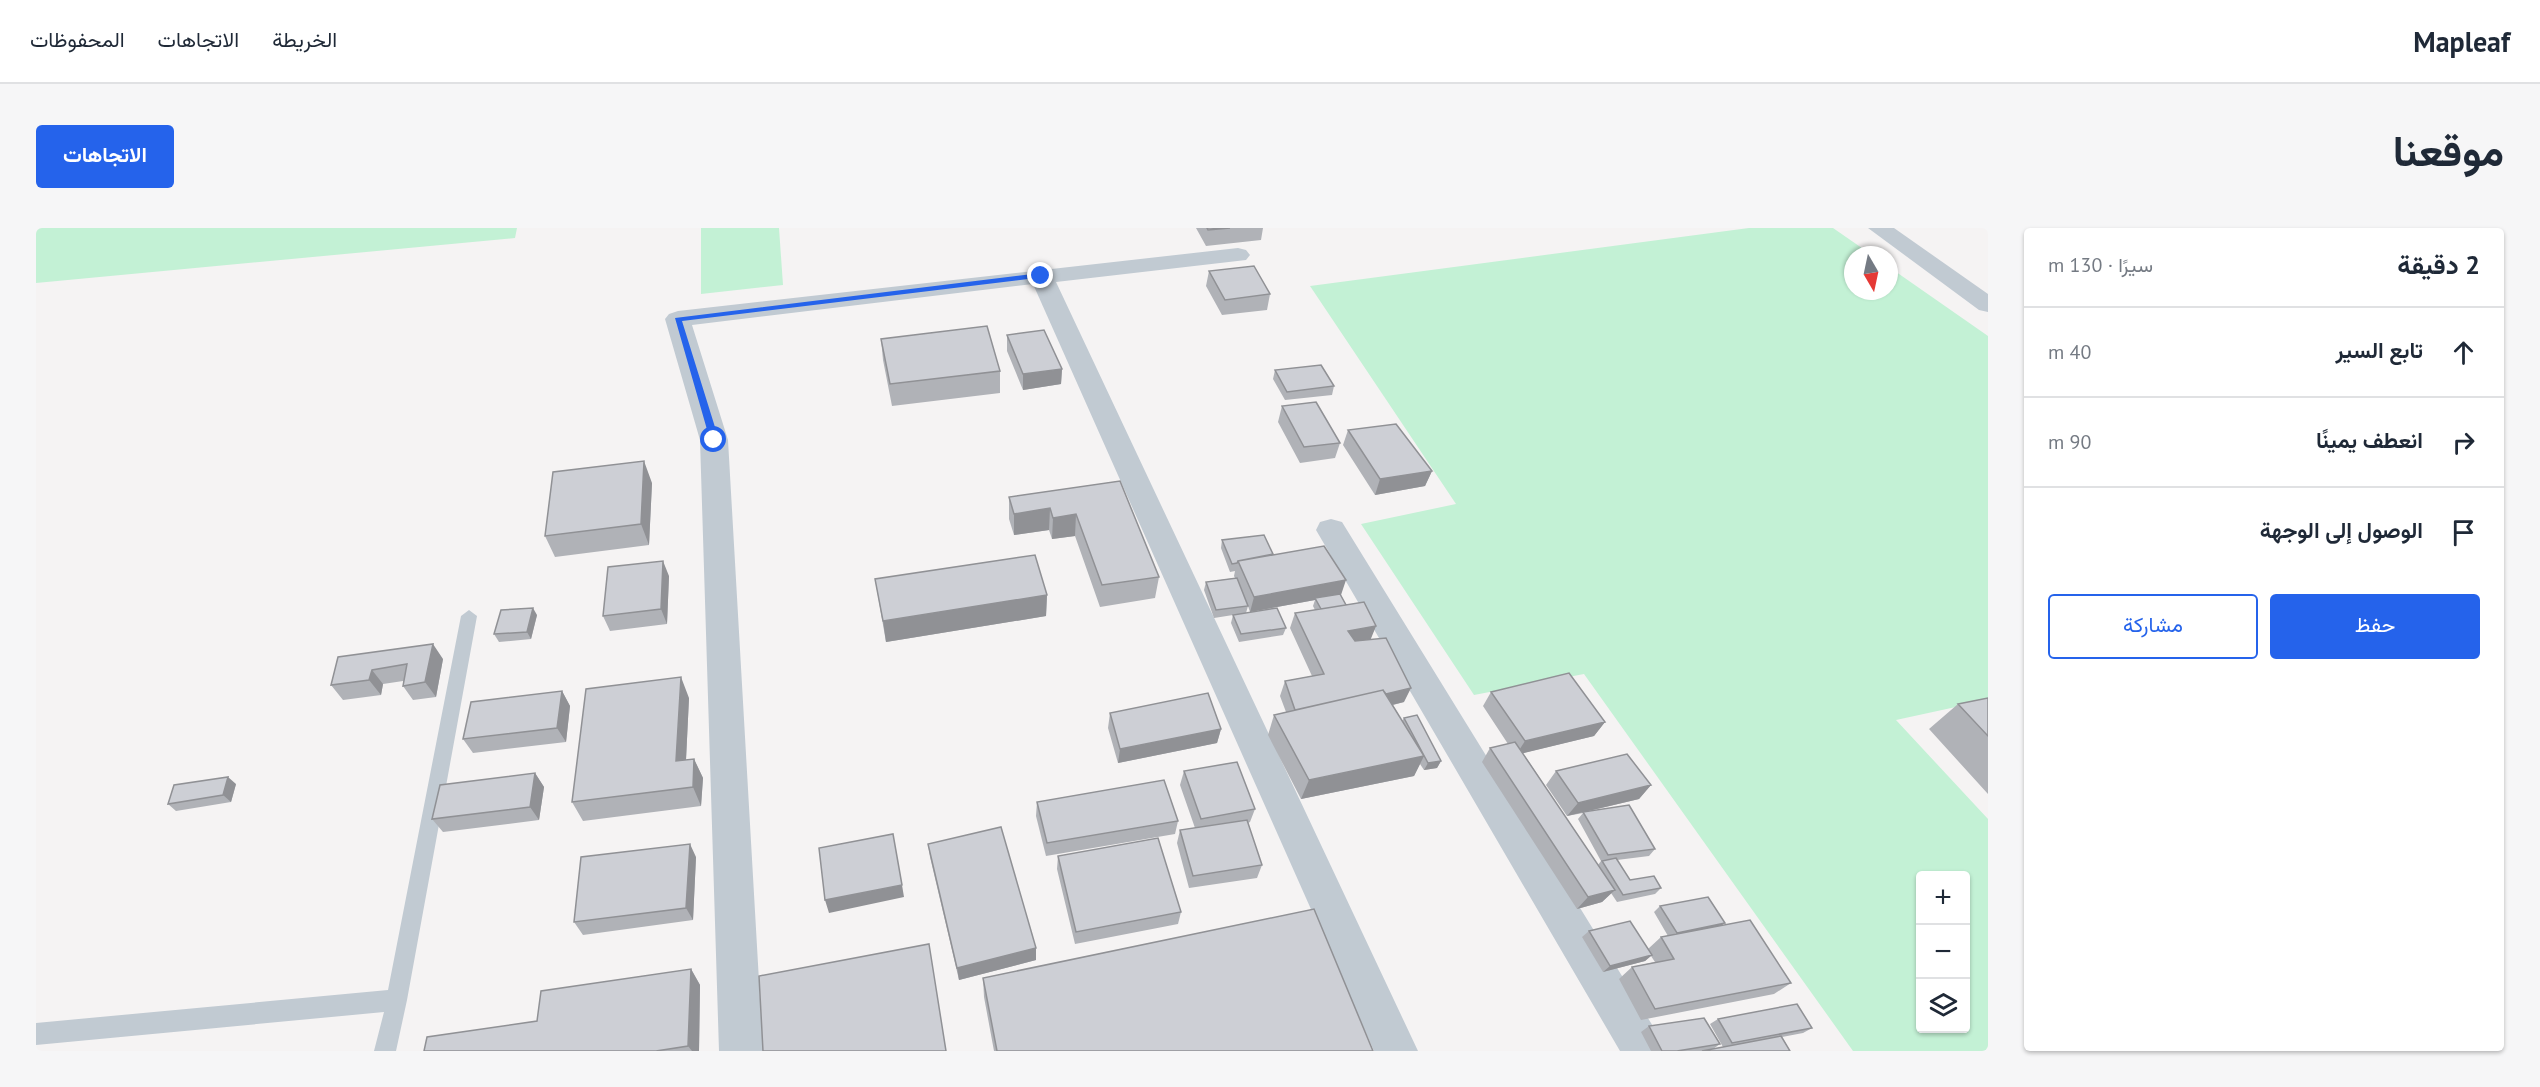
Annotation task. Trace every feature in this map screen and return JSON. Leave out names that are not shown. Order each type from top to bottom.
[{"type":"street","points":[[1880,228],[1988,305]]},
{"type":"street","points":[[741,1051],[714,440],[678,319],[1238,255]]},
{"type":"street","points":[[1041,276],[1396,1051]]},
{"type":"street","points":[[1331,530],[1644,1051]]},
{"type":"lane","points":[[385,1051],[397,1000],[469,616]]},
{"type":"lane","points":[[36,1034],[397,1000]]},
{"type":"green space","points":[[36,228],[517,228],[515,238],[36,283]]},
{"type":"green space","points":[[701,228],[779,228],[783,285],[701,294]]},
{"type":"green space","points":[[1749,228],[1833,228],[1859,246],[1844,246],[1844,300],[1898,300],[1898,273],[1988,336],[1988,700],[1896,720],[1988,819],[1988,1051],[1853,1051],[1584,674],[1474,695],[1361,524],[1456,504],[1310,286]]},
{"type":"building","points":[[1207,228],[1230,228],[1208,230]]},
{"type":"building","points":[[1254,266],[1270,294],[1225,300],[1209,271]]},
{"type":"building","points":[[987,326],[1000,371],[890,384],[881,339]]},
{"type":"building","points":[[1044,330],[1062,369],[1023,374],[1007,335]]},
{"type":"building","points":[[1321,365],[1334,386],[1287,392],[1275,370]]},
{"type":"building","points":[[1316,402],[1340,443],[1304,447],[1282,406]]},
{"type":"building","points":[[1396,424],[1432,471],[1380,479],[1348,430]]},
{"type":"building","points":[[644,461],[641,524],[545,536],[553,472]]},
{"type":"building","points":[[1120,481],[1159,577],[1102,585],[1076,514],[1053,518],[1050,508],[1014,514],[1009,497]]},
{"type":"building","points":[[1264,535],[1273,554],[1232,564],[1222,540]]},
{"type":"building","points":[[1324,546],[1346,580],[1254,597],[1238,561]]},
{"type":"building","points":[[1035,555],[1047,595],[883,621],[875,579]]},
{"type":"building","points":[[663,561],[661,609],[603,616],[608,567]]},
{"type":"building","points":[[1237,578],[1248,606],[1216,610],[1206,582]]},
{"type":"building","points":[[1340,594],[1346,605],[1321,609],[1315,598]]},
{"type":"building","points":[[1364,602],[1376,626],[1348,631],[1355,641],[1386,638],[1411,688],[1386,694],[1383,690],[1295,710],[1285,681],[1324,674],[1295,613]]},
{"type":"building","points":[[533,608],[527,632],[494,634],[501,610]]},
{"type":"building","points":[[1277,608],[1286,628],[1241,634],[1233,615]]},
{"type":"building","points":[[433,644],[425,682],[403,686],[407,664],[372,670],[369,680],[331,685],[338,657]]},
{"type":"building","points":[[1569,673],[1605,722],[1525,741],[1491,692]]},
{"type":"building","points":[[681,677],[676,761],[694,759],[693,787],[572,802],[586,689]]},
{"type":"building","points":[[1383,690],[1424,756],[1309,780],[1274,715]]},
{"type":"building","points":[[562,691],[557,728],[463,739],[471,702]]},
{"type":"building","points":[[1208,693],[1221,729],[1120,749],[1110,713]]},
{"type":"building","points":[[1988,698],[1988,736],[1958,704]]},
{"type":"building","points":[[1417,715],[1441,761],[1428,763],[1404,718]]},
{"type":"building","points":[[1515,742],[1615,890],[1588,897],[1490,748]]},
{"type":"building","points":[[1627,754],[1651,785],[1578,803],[1556,771]]},
{"type":"building","points":[[1237,762],[1255,809],[1201,819],[1184,771]]},
{"type":"building","points":[[535,773],[530,807],[432,819],[440,785]]},
{"type":"building","points":[[228,777],[223,795],[168,804],[174,785]]},
{"type":"building","points":[[1164,780],[1178,821],[1047,843],[1037,802]]},
{"type":"building","points":[[1629,805],[1655,849],[1608,855],[1583,812]]},
{"type":"building","points":[[1247,820],[1262,865],[1193,876],[1180,830]]},
{"type":"building","points":[[1001,827],[1036,948],[957,968],[928,844]]},
{"type":"building","points":[[893,834],[902,885],[825,900],[819,848]]},
{"type":"building","points":[[1158,838],[1181,912],[1076,932],[1058,856]]},
{"type":"building","points":[[690,844],[686,908],[574,922],[581,857]]},
{"type":"building","points":[[1616,858],[1630,880],[1654,876],[1661,888],[1623,895],[1602,861]]},
{"type":"building","points":[[1708,897],[1725,923],[1677,933],[1660,906]]},
{"type":"building","points":[[1314,909],[1373,1051],[997,1051],[983,978]]},
{"type":"building","points":[[1750,920],[1791,983],[1655,1009],[1632,967],[1674,959],[1661,937]]},
{"type":"building","points":[[1630,921],[1652,955],[1610,966],[1589,931]]},
{"type":"building","points":[[929,944],[946,1051],[763,1051],[759,976]]},
{"type":"building","points":[[691,969],[688,1046],[656,1051],[424,1051],[427,1037],[537,1021],[541,991]]},
{"type":"building","points":[[1797,1004],[1812,1028],[1732,1043],[1718,1019]]},
{"type":"building","points":[[1704,1018],[1720,1044],[1662,1051],[1649,1026]]},
{"type":"building","points":[[1781,1036],[1790,1051],[1702,1051]]},
{"type":"route","points":[[714,440],[678,319],[1041,276]]}]
